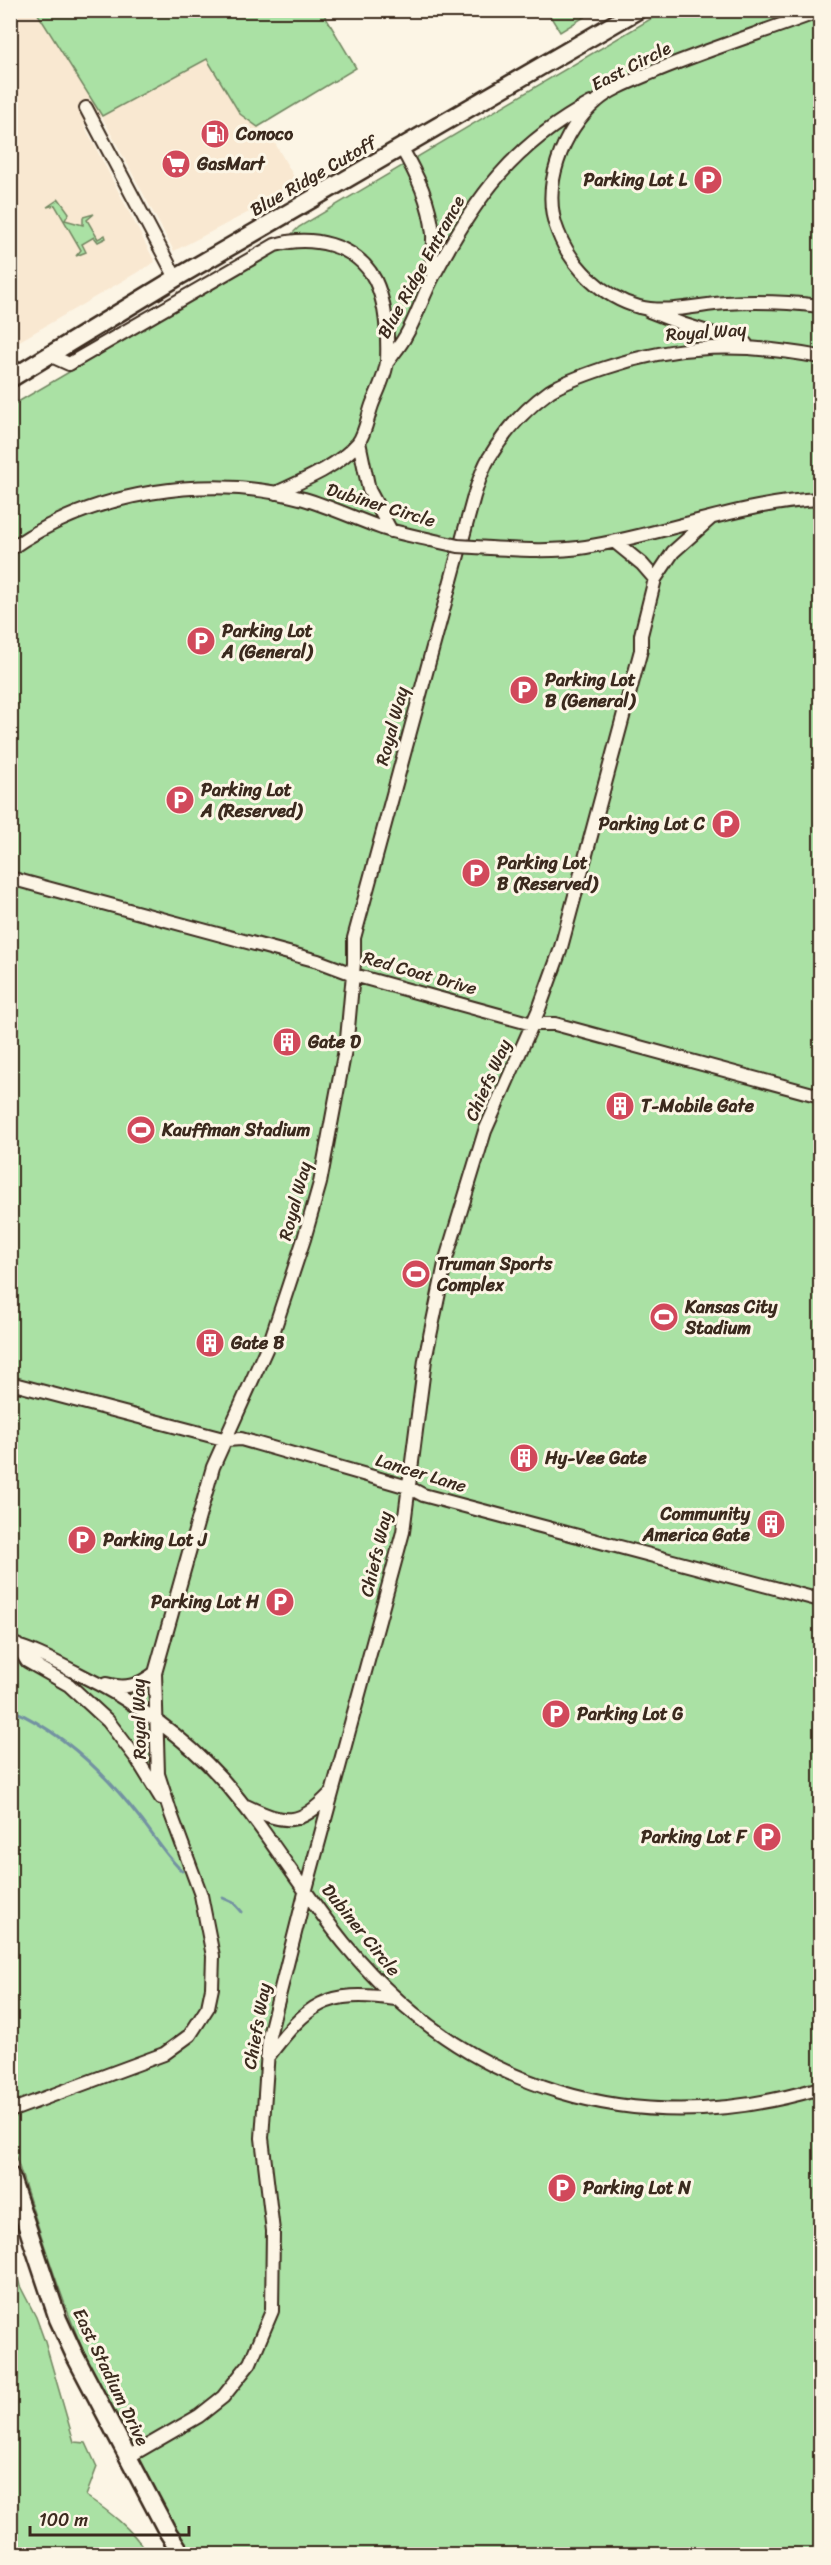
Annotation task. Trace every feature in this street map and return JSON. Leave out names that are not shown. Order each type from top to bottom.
[{"type":"main road","name":"Blue Ridge Cutoff","points":[[10,379],[176,278],[638,10]]},
{"type":"main road","name":"East Stadium Drive","points":[[10,2175],[58,2319],[128,2457],[182,2554]]},
{"type":"street","points":[[789,22],[798,10]]},
{"type":"street","name":"East Circle","points":[[756,347],[685,326],[610,293],[587,278],[564,247],[555,226],[550,194],[568,134],[597,100],[636,79],[722,44],[820,11]]},
{"type":"street","name":"Blue Ridge Entrance","points":[[387,363],[406,335],[433,277],[461,226],[489,185],[525,148],[558,121],[597,100]]},
{"type":"street","points":[[86,108],[176,278]]},
{"type":"street","points":[[401,147],[417,174],[429,207],[433,235],[433,277]]},
{"type":"street","points":[[49,356],[69,364],[274,245],[307,240],[326,243],[351,255],[365,267],[374,279],[384,312],[387,363],[359,442],[369,490],[392,531]]},
{"type":"street","name":"East Circle","points":[[639,307],[677,309],[723,303],[779,302],[820,306]]},
{"type":"street","name":"Royal Way","points":[[10,2111],[164,2054],[179,2046],[200,2022],[208,2007],[213,1989],[213,1956],[201,1895],[159,1774],[155,1673],[213,1467],[272,1336],[320,1183],[347,1039],[354,938],[474,496],[488,459],[515,422],[551,391],[589,373],[640,356],[693,348],[756,347],[820,357]]},
{"type":"street","points":[[276,493],[324,470],[359,442]]},
{"type":"street","name":"Dubiner Circle","points":[[10,549],[43,529],[80,512],[163,490],[221,487],[276,493],[329,507],[392,531],[458,546],[543,551],[615,542],[752,507],[820,499]]},
{"type":"street","name":"Chiefs Way","points":[[128,2457],[199,2416],[223,2397],[250,2363],[268,2325],[272,2311],[273,2231],[262,2138],[269,2036],[403,1532],[426,1352],[446,1259],[485,1131],[532,1024],[560,951],[641,650],[641,635],[655,579],[673,552],[714,515]]},
{"type":"street","points":[[615,542],[642,564],[655,579]]},
{"type":"street","name":"Red Coat Drive","points":[[10,878],[318,961],[532,1024],[555,1024],[820,1096]]},
{"type":"street","name":"Lancer Lane","points":[[10,1383],[227,1440],[241,1439],[408,1487],[423,1495],[820,1600]]},
{"type":"street","points":[[14,1644],[27,1660],[69,1685],[108,1721],[137,1759],[171,1814]]},
{"type":"street","name":"Dubiner Circle","points":[[14,1644],[90,1680],[156,1720],[188,1745],[243,1804],[342,1941],[396,1999],[432,2028],[478,2058],[545,2088],[585,2099],[634,2107],[704,2110],[750,2105],[820,2088]]},
{"type":"street","points":[[90,1680],[117,1687],[129,1687],[137,1685],[155,1673]]},
{"type":"street","points":[[243,1804],[278,1820],[293,1820],[308,1815],[333,1791]]},
{"type":"street","points":[[266,2059],[294,2022],[311,2008],[326,2001],[348,1995],[396,1999]]},
{"type":"shaded area","points":[[11,11],[36,11],[102,116],[207,59],[240,114],[271,136],[299,186],[174,251],[102,117],[84,125],[155,262],[11,346]]},
{"type":"green space","points":[[36,11],[322,11],[356,68],[258,127],[240,114],[207,59],[102,116]]},
{"type":"green space","points":[[547,11],[594,11],[560,32]]},
{"type":"green space","name":"Truman Sports Complex","points":[[664,11],[820,11],[820,2554],[192,2554],[137,2460],[88,2362],[56,2280],[11,2142],[11,406],[271,254],[299,227]]},
{"type":"green space","points":[[59,199],[69,213],[65,220],[83,225],[83,217],[94,214],[87,220],[98,239],[105,235],[106,238],[98,242],[94,237],[82,244],[86,252],[76,256],[81,250],[55,205],[47,207]]},
{"type":"green space","points":[[11,2251],[20,2286],[36,2317],[45,2342],[74,2442],[86,2443],[97,2467],[86,2496],[120,2522],[148,2554],[11,2554]]},
{"type":"waterway","points":[[10,1709],[48,1729],[97,1769],[126,1800],[182,1871]]},
{"type":"waterway","points":[[223,1898],[234,1903],[242,1912]]},
{"type":"place","name":"Conoco","points":[[215,134]]},
{"type":"place","name":"GasMart","points":[[176,164]]},
{"type":"place","name":"Parking Lot L","points":[[708,180]]},
{"type":"place","name":"Parking Lot A (General)","points":[[201,641]]},
{"type":"place","name":"Parking Lot B (General)","points":[[524,690]]},
{"type":"place","name":"Parking Lot A (Reserved)","points":[[180,800]]},
{"type":"place","name":"Parking Lot C","points":[[726,824]]},
{"type":"place","name":"Parking Lot B (Reserved)","points":[[476,873]]},
{"type":"place","name":"Gate D","points":[[287,1042]]},
{"type":"place","name":"T-Mobile Gate","points":[[620,1106]]},
{"type":"place","name":"Kauffman Stadium","points":[[141,1130]]},
{"type":"place","name":"Truman Sports Complex","points":[[416,1274]]},
{"type":"place","name":"Kansas City Stadium","points":[[664,1317]]},
{"type":"place","name":"Gate B","points":[[210,1343]]},
{"type":"place","name":"Hy-Vee Gate","points":[[524,1458]]},
{"type":"place","name":"Community America Gate","points":[[771,1524]]},
{"type":"place","name":"Parking Lot J","points":[[82,1540]]},
{"type":"place","name":"Parking Lot H","points":[[280,1602]]},
{"type":"place","name":"Parking Lot G","points":[[556,1714]]},
{"type":"place","name":"Parking Lot F","points":[[767,1837]]},
{"type":"place","name":"Parking Lot N","points":[[562,2188]]}]
